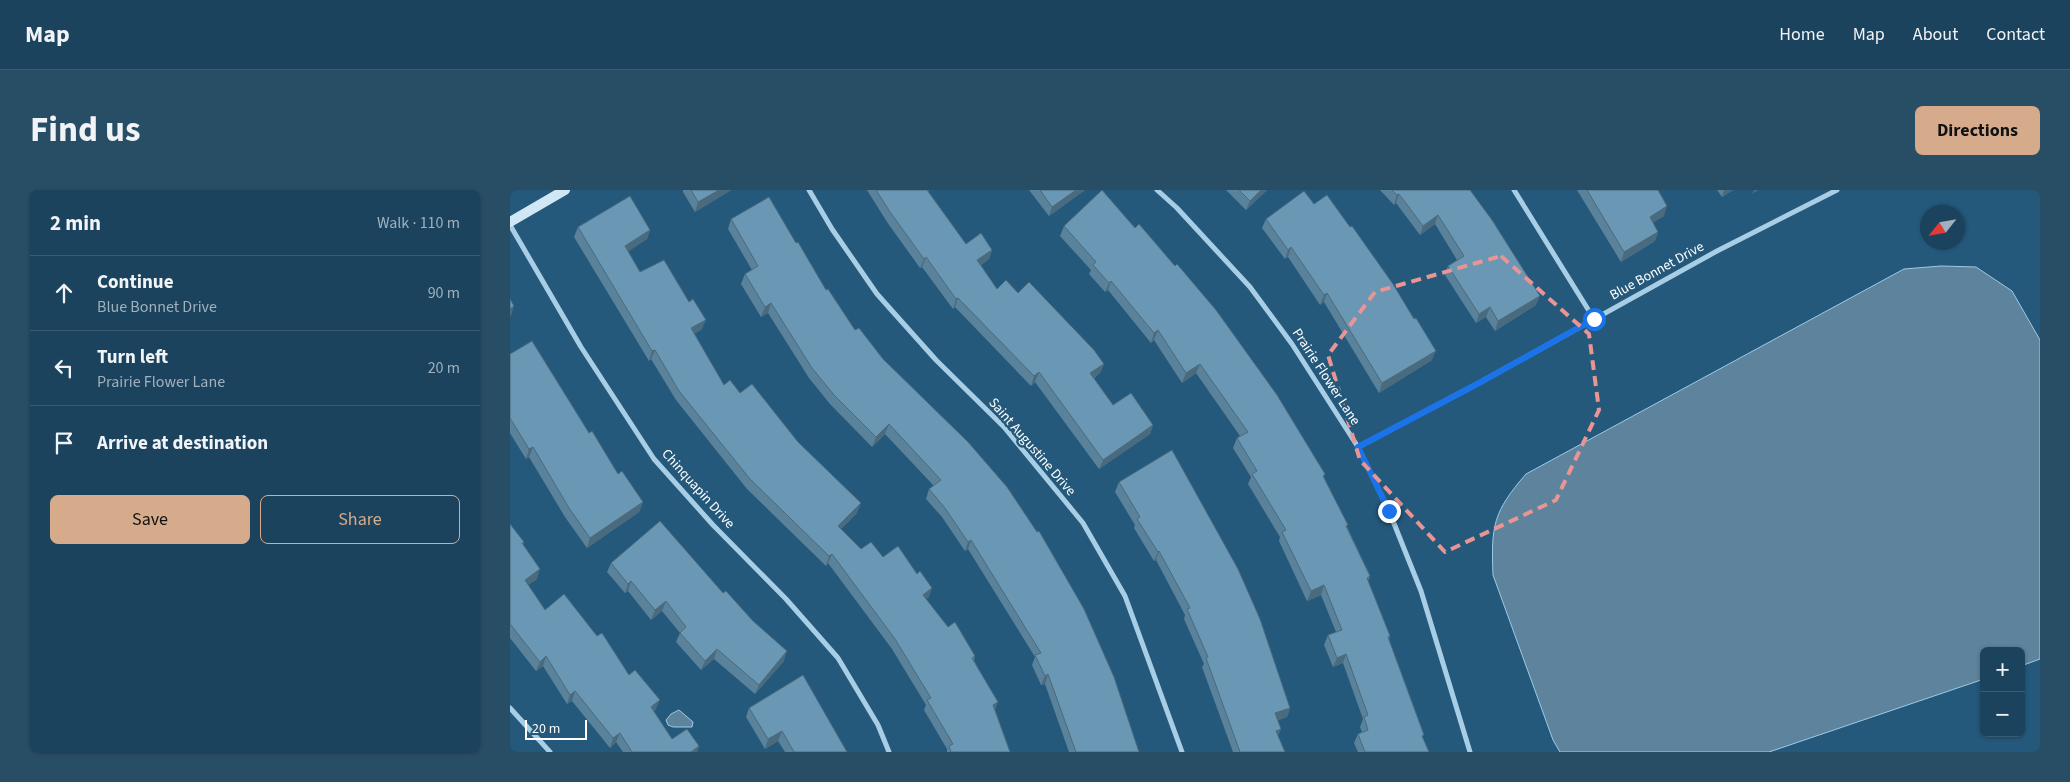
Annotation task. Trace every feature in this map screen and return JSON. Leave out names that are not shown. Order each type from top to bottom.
[{"type":"street","points":[[510,224],[565,190]]},
{"type":"street","name":"Saint Augustine Drive","points":[[809,190],[832,229],[877,294],[936,360],[1004,428],[1083,523],[1124,596],[1182,752]]},
{"type":"street","name":"Prairie Flower Lane","points":[[1157,190],[1177,208],[1250,287],[1292,344],[1358,447],[1389,511],[1421,591],[1470,752]]},
{"type":"street","points":[[1514,190],[1594,319]]},
{"type":"street","name":"Blue Bonnet Drive","points":[[1358,447],[1479,383],[1717,251],[1837,190]]},
{"type":"street","name":"Chinquapin Drive","points":[[510,224],[581,347],[654,459],[713,525],[786,599],[838,658],[878,725],[889,752]]},
{"type":"street","points":[[510,708],[550,752]]},
{"type":"highlighted area","points":[[1501,256],[1589,334],[1599,410],[1556,500],[1445,552],[1360,460],[1328,355],[1375,292]]},
{"type":"water","points":[[1941,266],[1976,267],[2012,291],[2040,340],[2040,659],[2025,665],[2025,647],[1980,647],[1980,680],[1769,752],[1560,752],[1553,740],[1493,575],[1493,544],[1496,520],[1515,487],[1526,474],[1904,269]]},
{"type":"water","points":[[679,710],[693,722],[692,727],[673,727],[668,725],[666,720],[671,714]]},
{"type":"building","points":[[691,190],[719,190],[698,202]]},
{"type":"building","points":[[876,190],[927,190],[966,244],[981,233],[992,250],[977,260],[997,289],[1006,280],[1018,293],[1029,282],[1094,350],[1104,364],[1090,373],[1113,405],[1131,393],[1153,425],[1103,460],[1039,372],[1034,376],[958,298],[956,299],[926,257],[924,259]]},
{"type":"building","points":[[1040,190],[1076,190],[1052,207]]},
{"type":"building","points":[[1102,190],[1135,228],[1139,224],[1175,266],[1177,264],[1216,310],[1277,395],[1325,474],[1323,476],[1348,525],[1346,526],[1370,576],[1367,578],[1390,636],[1388,637],[1429,752],[1365,752],[1358,734],[1368,730],[1364,717],[1368,715],[1346,654],[1337,658],[1328,635],[1342,630],[1324,585],[1311,591],[1282,532],[1286,530],[1252,474],[1257,471],[1237,438],[1248,432],[1200,364],[1186,373],[1158,330],[1154,333],[1111,281],[1109,283],[1093,265],[1096,262],[1064,226]]},
{"type":"building","points":[[1239,190],[1261,190],[1250,201]]},
{"type":"building","points":[[1392,190],[1470,190],[1492,220],[1540,296],[1498,321],[1490,307],[1479,314],[1448,266],[1464,256],[1438,215],[1423,226],[1399,194],[1397,195]]},
{"type":"building","points":[[1587,190],[1658,190],[1667,206],[1650,217],[1658,232],[1624,252]]},
{"type":"building","points":[[1304,191],[1314,204],[1327,195],[1350,227],[1352,226],[1393,284],[1436,351],[1382,383],[1327,293],[1324,295],[1291,247],[1288,250],[1266,219]]},
{"type":"building","points":[[630,196],[650,230],[625,246],[640,272],[664,260],[689,302],[693,299],[706,320],[691,328],[724,385],[730,380],[740,393],[752,384],[798,442],[861,503],[838,526],[861,549],[871,542],[883,557],[898,546],[917,574],[920,571],[932,588],[923,595],[948,627],[955,622],[975,656],[972,658],[998,702],[993,705],[1010,752],[951,752],[949,746],[953,744],[927,700],[931,698],[895,639],[832,554],[829,556],[750,479],[679,391],[655,350],[652,351],[578,227]]},
{"type":"building","points":[[769,197],[826,290],[828,289],[855,330],[859,328],[883,359],[968,442],[1007,487],[1037,532],[1039,531],[1084,609],[1114,677],[1139,752],[1076,752],[1048,674],[1045,676],[1035,655],[1041,653],[971,540],[968,542],[945,508],[929,489],[941,480],[889,424],[876,437],[834,395],[812,368],[771,303],[765,307],[745,274],[758,266],[731,219]]},
{"type":"building","points":[[510,299],[514,306],[510,309]]},
{"type":"building","points":[[532,341],[589,433],[592,431],[618,474],[622,471],[643,502],[590,538],[569,508],[533,447],[529,449],[510,418],[510,354]]},
{"type":"building","points":[[1172,450],[1238,569],[1260,619],[1290,708],[1275,713],[1281,729],[1276,731],[1285,752],[1240,752],[1206,658],[1208,657],[1187,609],[1190,608],[1159,551],[1137,519],[1140,517],[1119,482]]},
{"type":"building","points":[[660,521],[723,593],[726,591],[753,621],[787,651],[759,685],[717,649],[705,661],[680,633],[686,627],[666,601],[655,610],[631,581],[628,584],[611,563]]},
{"type":"building","points":[[510,524],[524,542],[522,543],[540,569],[525,580],[545,610],[564,594],[597,636],[602,633],[629,675],[635,670],[660,700],[651,707],[672,739],[687,729],[699,746],[691,752],[632,752],[620,733],[613,738],[575,691],[570,695],[546,656],[540,662],[510,624]]},
{"type":"building","points":[[803,675],[847,752],[794,752],[782,731],[768,739],[749,708]]},
{"type":"route","points":[[1389,511],[1358,447],[1594,319]]}]
